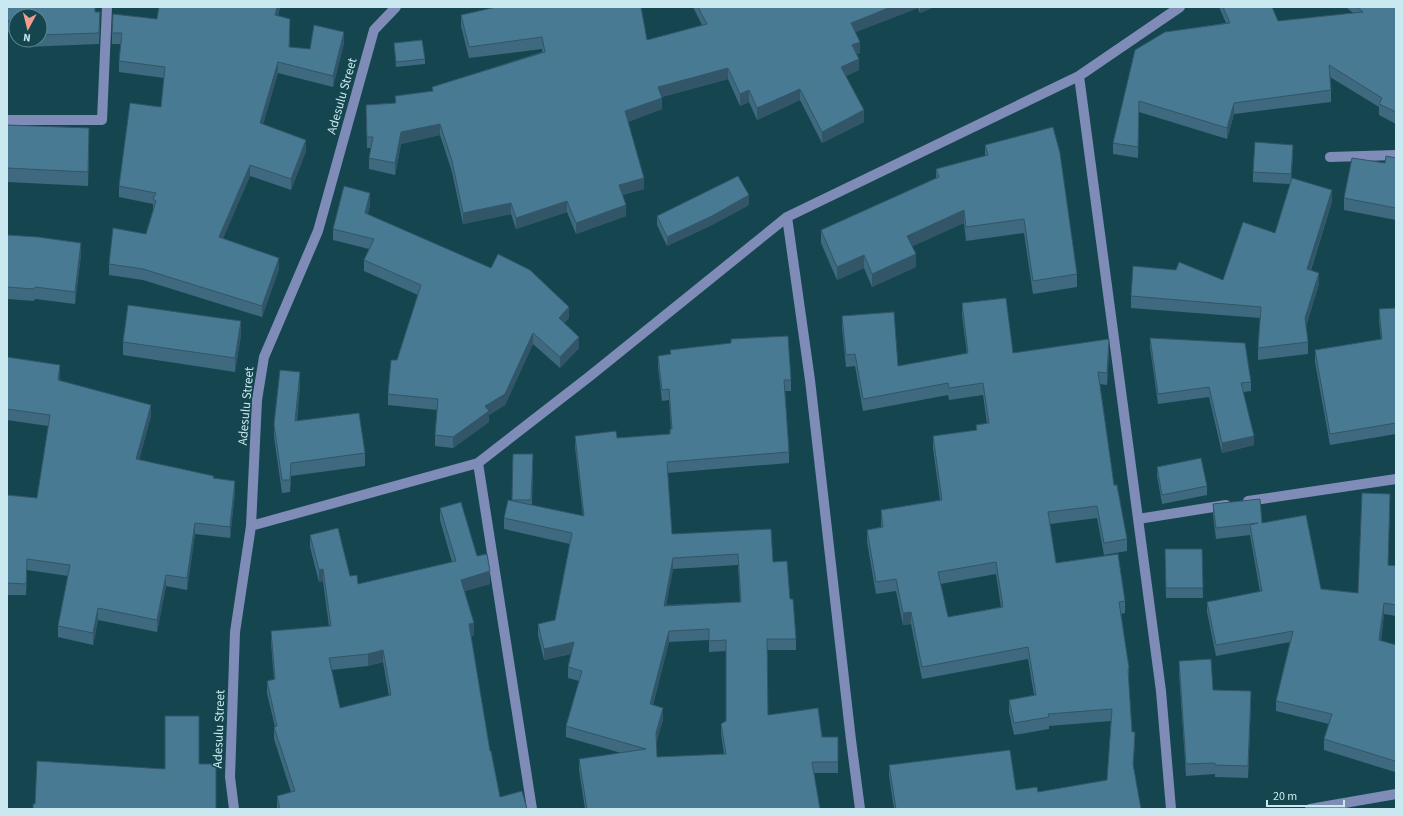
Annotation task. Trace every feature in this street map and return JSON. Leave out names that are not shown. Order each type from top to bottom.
[{"type":"street","points":[[7,120],[102,120],[107,7]]},
{"type":"street","name":"Adesulu Street","points":[[234,809],[230,777],[235,632],[251,526],[257,400],[264,357],[318,231],[374,30],[396,7]]},
{"type":"street","points":[[251,526],[478,462],[590,376],[787,217],[1079,76],[1180,7]]},
{"type":"street","points":[[1079,76],[1161,691],[1172,809]]},
{"type":"street","points":[[1330,157],[1396,155]]},
{"type":"street","points":[[787,217],[810,380],[860,809]]},
{"type":"street","points":[[478,462],[532,809]]},
{"type":"street","points":[[1138,519],[1396,479]]},
{"type":"street","points":[[1310,809],[1396,794]]},
{"type":"building","points":[[7,7],[95,7],[95,12],[100,12],[99,33],[48,35],[48,8],[8,8],[7,21]]},
{"type":"building","points":[[159,7],[277,7],[275,15],[290,19],[289,47],[310,49],[314,25],[344,32],[333,76],[278,62],[260,123],[306,140],[291,179],[250,165],[219,237],[279,258],[262,306],[143,269],[109,264],[113,228],[146,234],[156,201],[153,199],[156,193],[119,186],[130,103],[161,107],[165,67],[119,61],[122,33],[112,33],[113,14],[157,19]]},
{"type":"building","points":[[496,7],[641,7],[647,40],[707,24],[698,7],[891,7],[851,23],[860,42],[852,45],[859,59],[841,67],[864,110],[822,132],[800,89],[757,108],[749,90],[740,94],[728,68],[658,87],[662,98],[625,111],[644,178],[619,185],[626,205],[576,223],[567,201],[516,218],[511,203],[463,213],[452,161],[440,124],[401,132],[395,163],[369,158],[373,137],[367,137],[366,105],[396,103],[395,96],[433,91],[432,87],[545,52],[542,37],[469,47],[461,15]]},
{"type":"building","points":[[1223,7],[1272,7],[1278,21],[1363,12],[1358,7],[1396,7],[1396,112],[1379,104],[1382,98],[1329,65],[1331,90],[1234,103],[1227,128],[1139,101],[1138,147],[1113,143],[1135,50],[1165,32],[1230,23]]},
{"type":"building","points":[[422,40],[425,59],[396,62],[394,43]]},
{"type":"building","points":[[7,125],[89,128],[88,172],[7,168]]},
{"type":"building","points":[[1053,127],[1060,153],[1077,274],[1033,281],[1024,219],[966,227],[964,210],[907,236],[916,254],[872,274],[864,255],[837,267],[821,230],[939,177],[936,169],[988,155],[985,145]]},
{"type":"building","points":[[1255,142],[1293,145],[1291,174],[1253,172]]},
{"type":"building","points":[[1386,156],[1396,158],[1396,208],[1344,198],[1352,158],[1385,163]]},
{"type":"building","points":[[738,176],[749,195],[712,216],[667,237],[657,216]]},
{"type":"building","points":[[1292,178],[1332,190],[1307,269],[1319,273],[1305,318],[1308,342],[1258,348],[1261,307],[1131,296],[1133,266],[1176,270],[1179,262],[1223,280],[1243,222],[1275,233]]},
{"type":"building","points":[[344,186],[370,193],[365,213],[491,268],[498,254],[530,270],[569,307],[559,318],[579,337],[560,357],[533,333],[505,394],[485,406],[489,411],[453,437],[435,435],[438,399],[388,394],[391,360],[397,360],[421,285],[364,260],[374,239],[333,229]]},
{"type":"building","points":[[7,235],[38,237],[81,243],[75,292],[35,287],[34,289],[7,287]]},
{"type":"building","points":[[1006,298],[1013,353],[1109,339],[1107,373],[1098,372],[1114,485],[1117,485],[1127,539],[1104,543],[1097,506],[1048,512],[1056,563],[1118,554],[1125,601],[1119,602],[1129,668],[1132,732],[1135,732],[1133,764],[1141,809],[896,809],[889,765],[1010,750],[1016,790],[1037,787],[1038,792],[1107,780],[1112,709],[1048,714],[1049,717],[1014,723],[1009,700],[1036,695],[1028,647],[922,667],[911,612],[903,613],[896,579],[876,582],[867,530],[883,527],[881,510],[942,500],[933,436],[977,430],[976,425],[989,423],[983,383],[949,388],[948,383],[863,399],[855,354],[846,355],[842,316],[894,312],[898,366],[968,353],[962,303]],"holes":[[[996,562],[1003,607],[948,617],[938,572]]]},
{"type":"building","points":[[128,305],[241,321],[235,358],[123,342]]},
{"type":"building","points":[[1396,308],[1396,423],[1330,434],[1315,350],[1382,339],[1379,309]]},
{"type":"building","points":[[788,336],[791,380],[784,380],[789,452],[667,462],[672,534],[771,529],[773,562],[787,561],[790,599],[793,599],[796,639],[767,639],[768,715],[818,708],[822,737],[838,737],[838,762],[812,762],[820,809],[587,809],[579,759],[646,749],[566,726],[582,671],[568,667],[574,642],[544,649],[538,624],[555,620],[572,533],[504,518],[508,500],[584,516],[575,436],[616,431],[617,438],[670,434],[670,429],[672,429],[669,389],[662,390],[658,356],[671,354],[670,350],[731,343],[731,339]],"holes":[[[738,554],[741,602],[664,606],[673,558]],[[709,629],[709,641],[726,640],[726,721],[721,724],[726,754],[657,757],[656,733],[663,708],[650,704],[669,631]]]},
{"type":"building","points":[[1150,338],[1245,343],[1251,382],[1241,383],[1254,436],[1222,443],[1209,387],[1158,394]]},
{"type":"building","points":[[7,357],[60,365],[58,380],[151,405],[136,459],[214,476],[213,478],[235,481],[230,527],[195,523],[187,578],[166,575],[157,620],[98,608],[93,633],[58,626],[70,565],[27,559],[26,584],[7,583],[7,495],[37,498],[50,415],[7,409]]},
{"type":"building","points":[[280,370],[300,372],[295,421],[359,413],[365,453],[291,463],[290,480],[282,480],[274,424]]},
{"type":"building","points":[[513,454],[533,454],[531,500],[512,500]]},
{"type":"building","points":[[1201,458],[1207,486],[1162,495],[1157,467]]},
{"type":"building","points":[[1362,493],[1390,494],[1388,565],[1396,566],[1396,605],[1384,603],[1379,640],[1396,645],[1395,761],[1324,739],[1332,714],[1276,701],[1293,631],[1216,645],[1207,602],[1262,591],[1250,525],[1258,523],[1216,528],[1213,504],[1260,499],[1262,523],[1306,515],[1321,589],[1358,593]]},
{"type":"building","points":[[461,502],[477,556],[487,554],[490,571],[461,580],[474,623],[469,624],[490,751],[500,797],[522,791],[527,809],[280,809],[277,796],[295,791],[274,727],[277,726],[267,681],[275,679],[271,631],[331,626],[323,569],[319,570],[310,535],[338,528],[350,576],[357,575],[358,584],[456,561],[440,508]],"holes":[[[383,650],[391,695],[340,708],[329,658],[368,654]]]},
{"type":"building","points":[[1165,549],[1202,549],[1203,588],[1166,588]]},
{"type":"building","points":[[1211,659],[1213,690],[1251,691],[1248,766],[1215,765],[1215,763],[1186,764],[1179,661]]},
{"type":"building","points":[[165,716],[199,716],[199,764],[216,764],[216,809],[33,809],[33,804],[35,804],[37,761],[165,769]]}]
